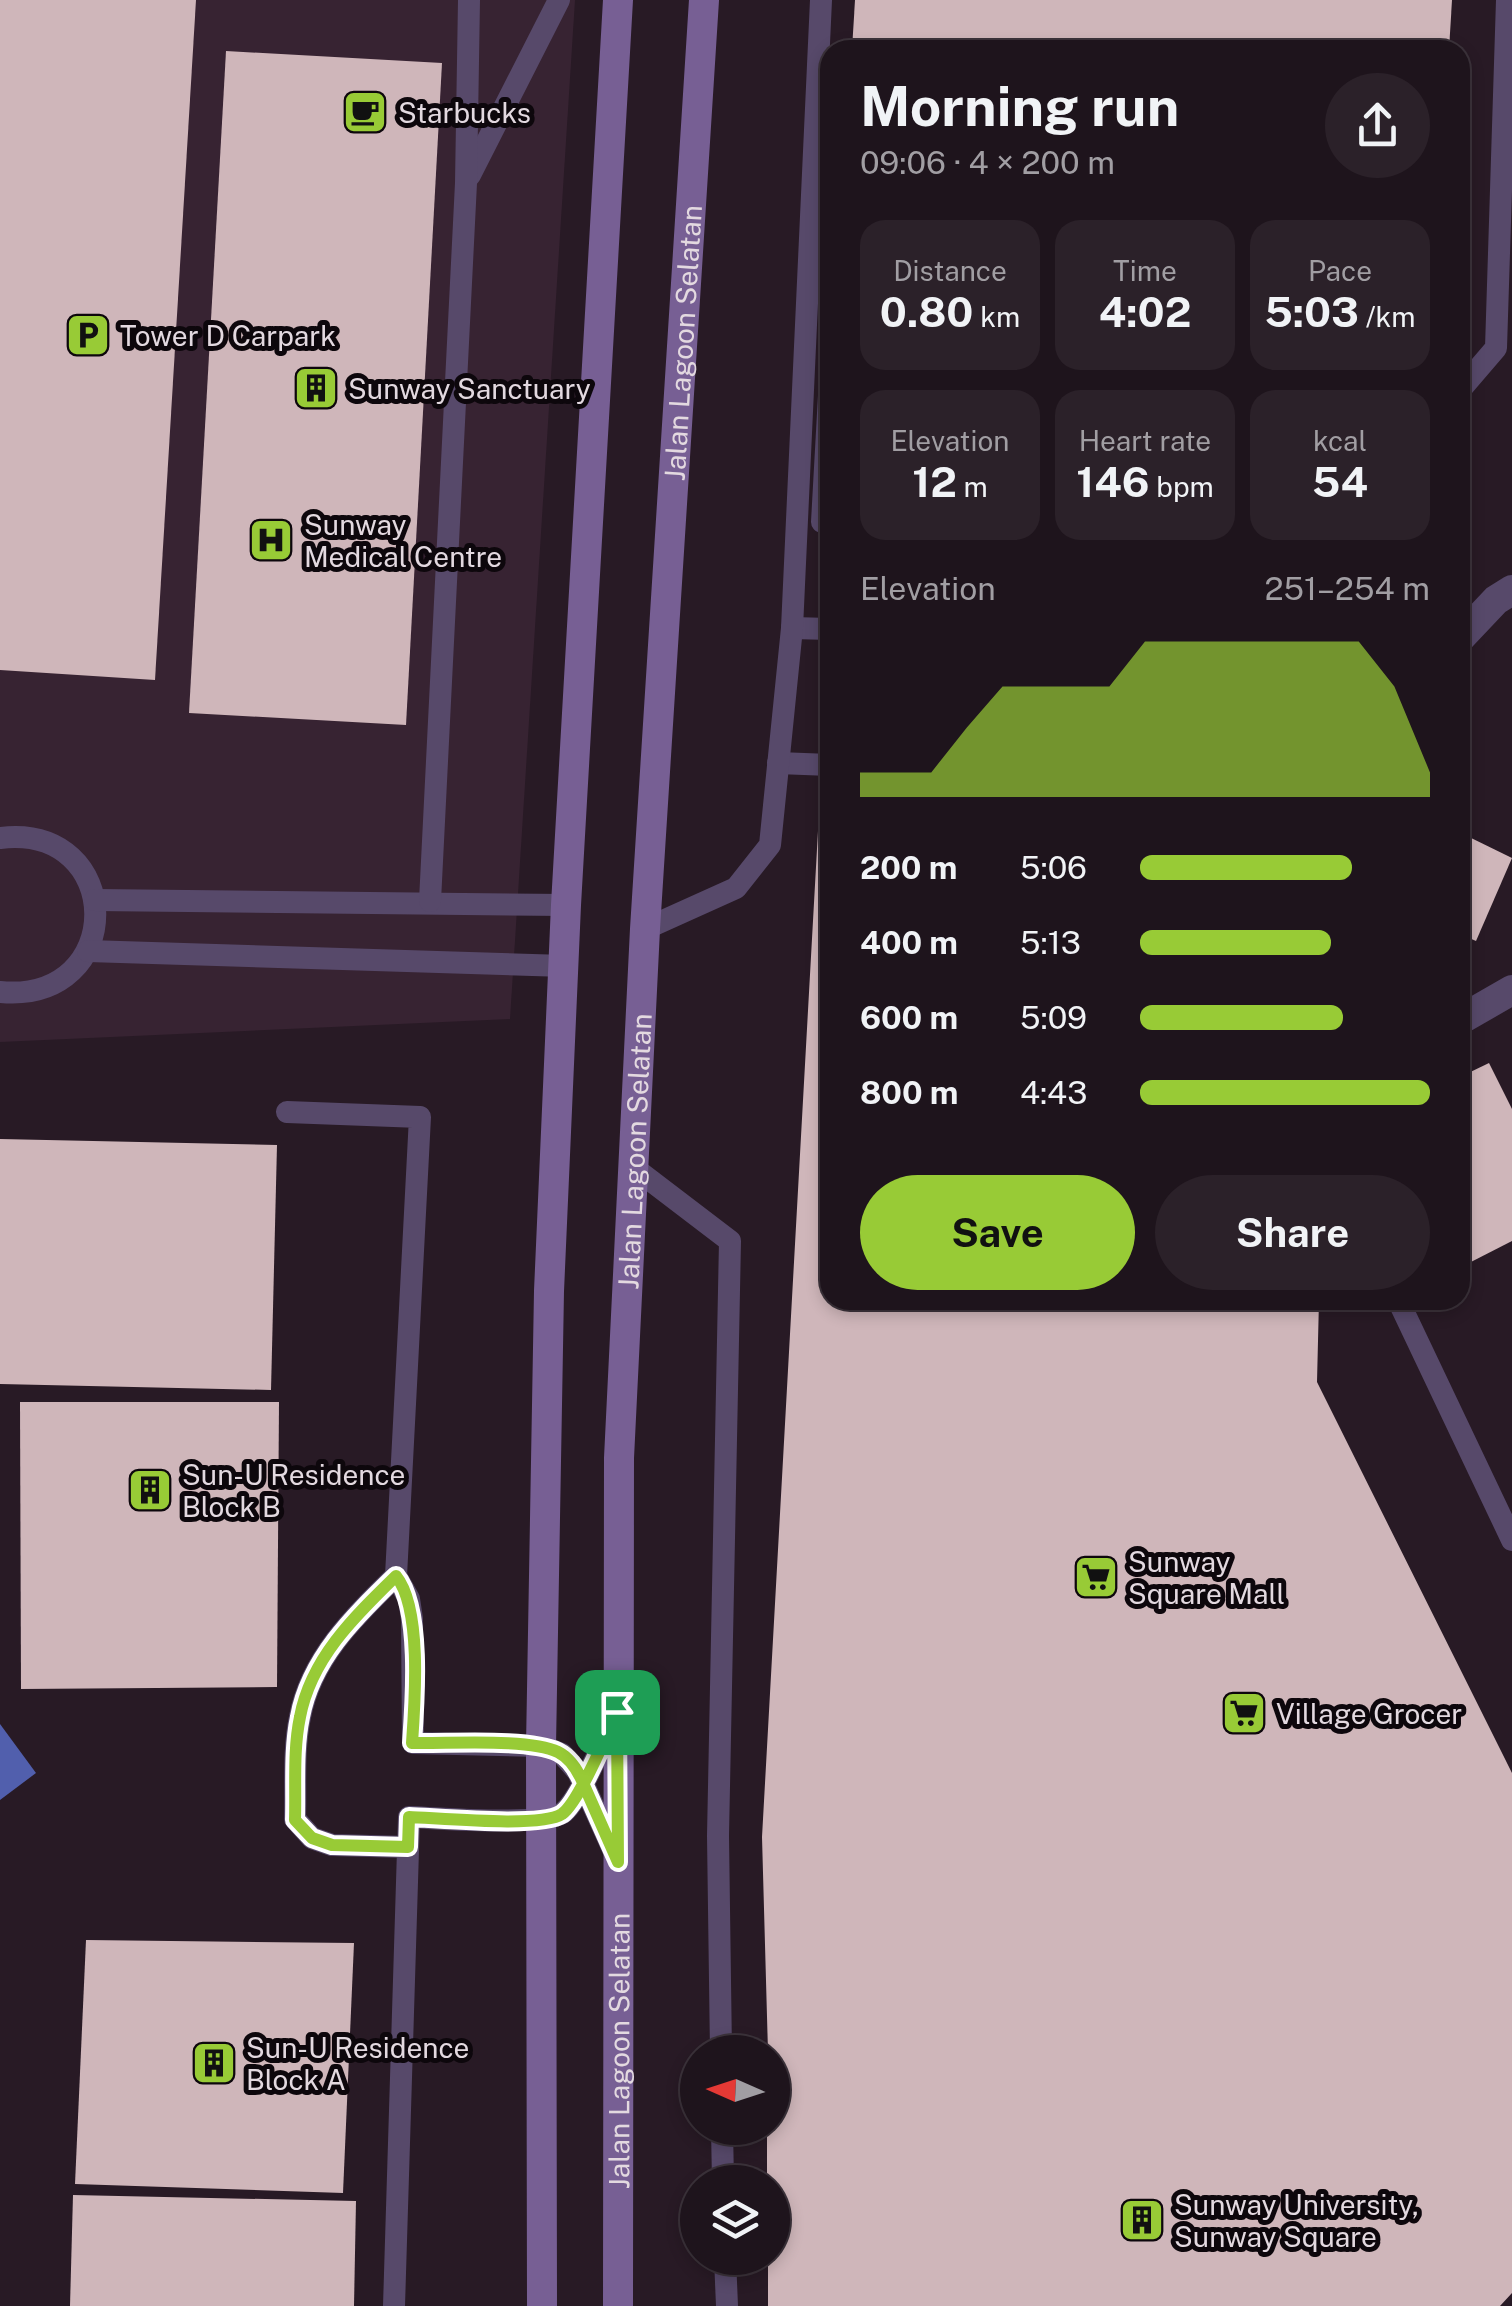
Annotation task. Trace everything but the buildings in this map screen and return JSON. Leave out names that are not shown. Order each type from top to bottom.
[{"type":"main road","points":[[542,2306],[541,1746],[549,1291],[566,905],[618,0]]},
{"type":"main road","name":"Jalan Lagoon Selatan","points":[[618,2306],[620,1458],[645,930],[704,0]]},
{"type":"street","points":[[1470,627],[1496,600],[1512,590]]},
{"type":"street","points":[[1470,1014],[1512,990]]},
{"type":"lane","points":[[430,901],[466,182],[469,0]]},
{"type":"lane","points":[[466,182],[558,0]]},
{"type":"lane","points":[[821,0],[821,40]]},
{"type":"lane","points":[[1470,378],[1496,348],[1506,0]]},
{"type":"lane","points":[[645,930],[736,888],[770,845],[792,628],[819,275],[820,138]]},
{"type":"lane","points":[[792,628],[820,629]]},
{"type":"lane","points":[[778,762],[820,764]]},
{"type":"lane","points":[[0,838],[22,836],[48,842],[70,855],[86,875],[96,900],[96,926],[88,951],[72,972],[51,987],[26,994],[0,992]]},
{"type":"lane","points":[[96,900],[566,905]]},
{"type":"lane","points":[[88,951],[565,966]]},
{"type":"lane","points":[[286,1112],[420,1117],[396,1576],[331,1645],[306,1696],[300,1718],[295,1820],[312,1838],[332,1845],[408,1847]]},
{"type":"lane","points":[[632,1167],[730,1241],[718,1836],[721,2035]]},
{"type":"lane","points":[[1403,1310],[1512,1540]]},
{"type":"lane","points":[[396,1576],[404,1586],[412,1618],[412,1743],[541,1746],[562,1754],[578,1772],[618,1862]]},
{"type":"lane","points":[[394,2306],[409,1817],[542,1820],[564,1813],[617,1712]]},
{"type":"lane","points":[[726,2275],[727,2306]]},
{"type":"shaded area","name":"Sunway Medical Centre","points":[[0,0],[575,0],[510,1019],[0,1042]]},
{"type":"water","points":[[0,1724],[36,1773],[0,1800]]},
{"type":"place","name":"Starbucks","points":[[365,112]]},
{"type":"place","name":"Tower D Carpark","points":[[88,335]]},
{"type":"place","name":"Sunway Sanctuary","points":[[316,388]]},
{"type":"place","name":"Sunway Medical Centre","points":[[271,540]]},
{"type":"place","name":"Sun-U Residence Block B","points":[[150,1490]]},
{"type":"place","name":"Sunway Square Mall","points":[[1096,1577]]},
{"type":"place","name":"Village Grocer","points":[[1244,1713]]},
{"type":"place","name":"Sun-U Residence Block A","points":[[214,2063]]},
{"type":"place","name":"Sunway University, Sunway Square","points":[[1142,2220]]},
{"type":"route","points":[[617,1712],[583,1783],[564,1813],[542,1820],[409,1817],[408,1847],[332,1845],[312,1838],[295,1820],[300,1718],[314,1675],[331,1645],[396,1576],[409,1599],[412,1618],[412,1743],[541,1746],[562,1754],[578,1772],[583,1783],[618,1862],[617,1712]]}]
